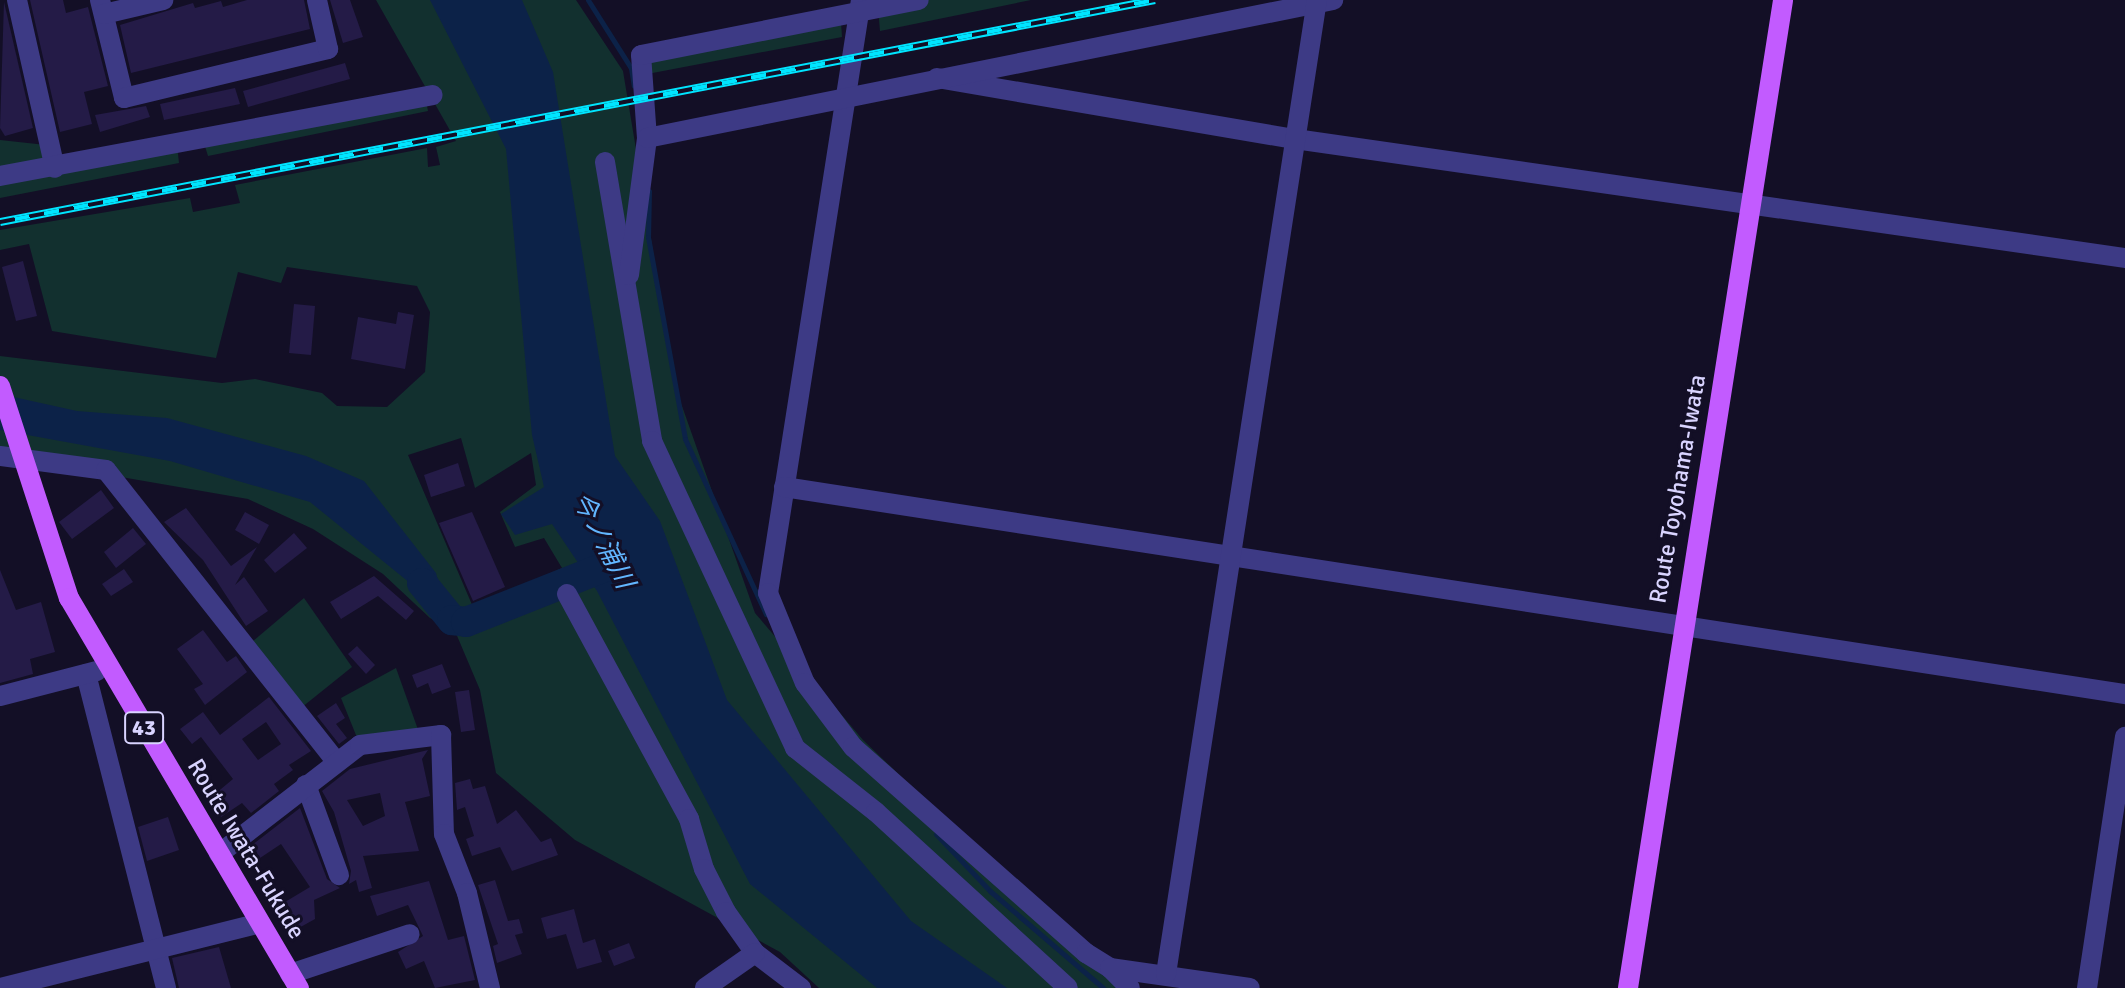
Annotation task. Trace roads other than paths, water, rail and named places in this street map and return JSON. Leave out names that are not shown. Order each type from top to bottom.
[{"type":"main road","name":"Route Toyohama-Iwata","points":[[1628,988],[1682,623],[1752,207],[1783,0]]},
{"type":"main road","name":"Route Iwata-Fukude","points":[[0,386],[12,457],[69,598],[294,981]]},
{"type":"street","points":[[17,0],[55,168]]},
{"type":"street","points":[[163,0],[102,7],[124,98],[328,49],[317,0]]},
{"type":"street","points":[[626,294],[647,138],[641,55],[860,6],[919,0]]},
{"type":"street","points":[[647,138],[1322,1],[1295,139],[1166,974]]},
{"type":"street","points":[[860,6],[768,593],[805,683],[853,747],[887,780],[1130,988]]},
{"type":"street","points":[[937,78],[1295,139],[1752,207],[2125,258]]},
{"type":"street","points":[[0,176],[432,95]]},
{"type":"street","points":[[605,162],[652,441],[795,748],[876,812],[1068,988]]},
{"type":"street","points":[[12,457],[106,470],[336,761]]},
{"type":"street","points":[[784,487],[1232,553],[2125,694]]},
{"type":"street","points":[[567,594],[689,819],[704,869],[755,953],[801,988]]},
{"type":"street","points":[[0,696],[108,668]]},
{"type":"street","points":[[86,674],[166,988]]},
{"type":"street","points":[[219,854],[360,745],[441,735],[444,834],[467,893],[490,988]]},
{"type":"street","points":[[2087,988],[2125,737]]},
{"type":"street","points":[[306,785],[339,875]]},
{"type":"street","points":[[0,988],[260,923]]},
{"type":"street","points":[[294,981],[410,934]]},
{"type":"street","points":[[705,988],[755,953]]},
{"type":"street","points":[[1110,968],[1250,988]]},
{"type":"water","name":"今ノ浦川","points":[[430,0],[522,0],[553,72],[615,456],[660,521],[727,700],[911,921],[1007,988],[877,988],[750,884],[597,591],[552,524],[515,535],[501,514],[544,487],[532,435],[506,149]]},
{"type":"water","points":[[0,394],[77,411],[167,418],[306,456],[364,481],[436,573],[447,613],[310,502],[170,461],[0,430]]},
{"type":"waterway","points":[[588,0],[631,68],[634,86]]},
{"type":"waterway","points":[[649,191],[648,237],[685,439],[766,614]]},
{"type":"waterway","name":"今ノ浦川","points":[[422,583],[452,620],[466,622],[615,563]]},
{"type":"waterway","points":[[936,834],[990,891],[1103,988]]},
{"type":"railway","points":[[0,222],[1155,0]]}]
